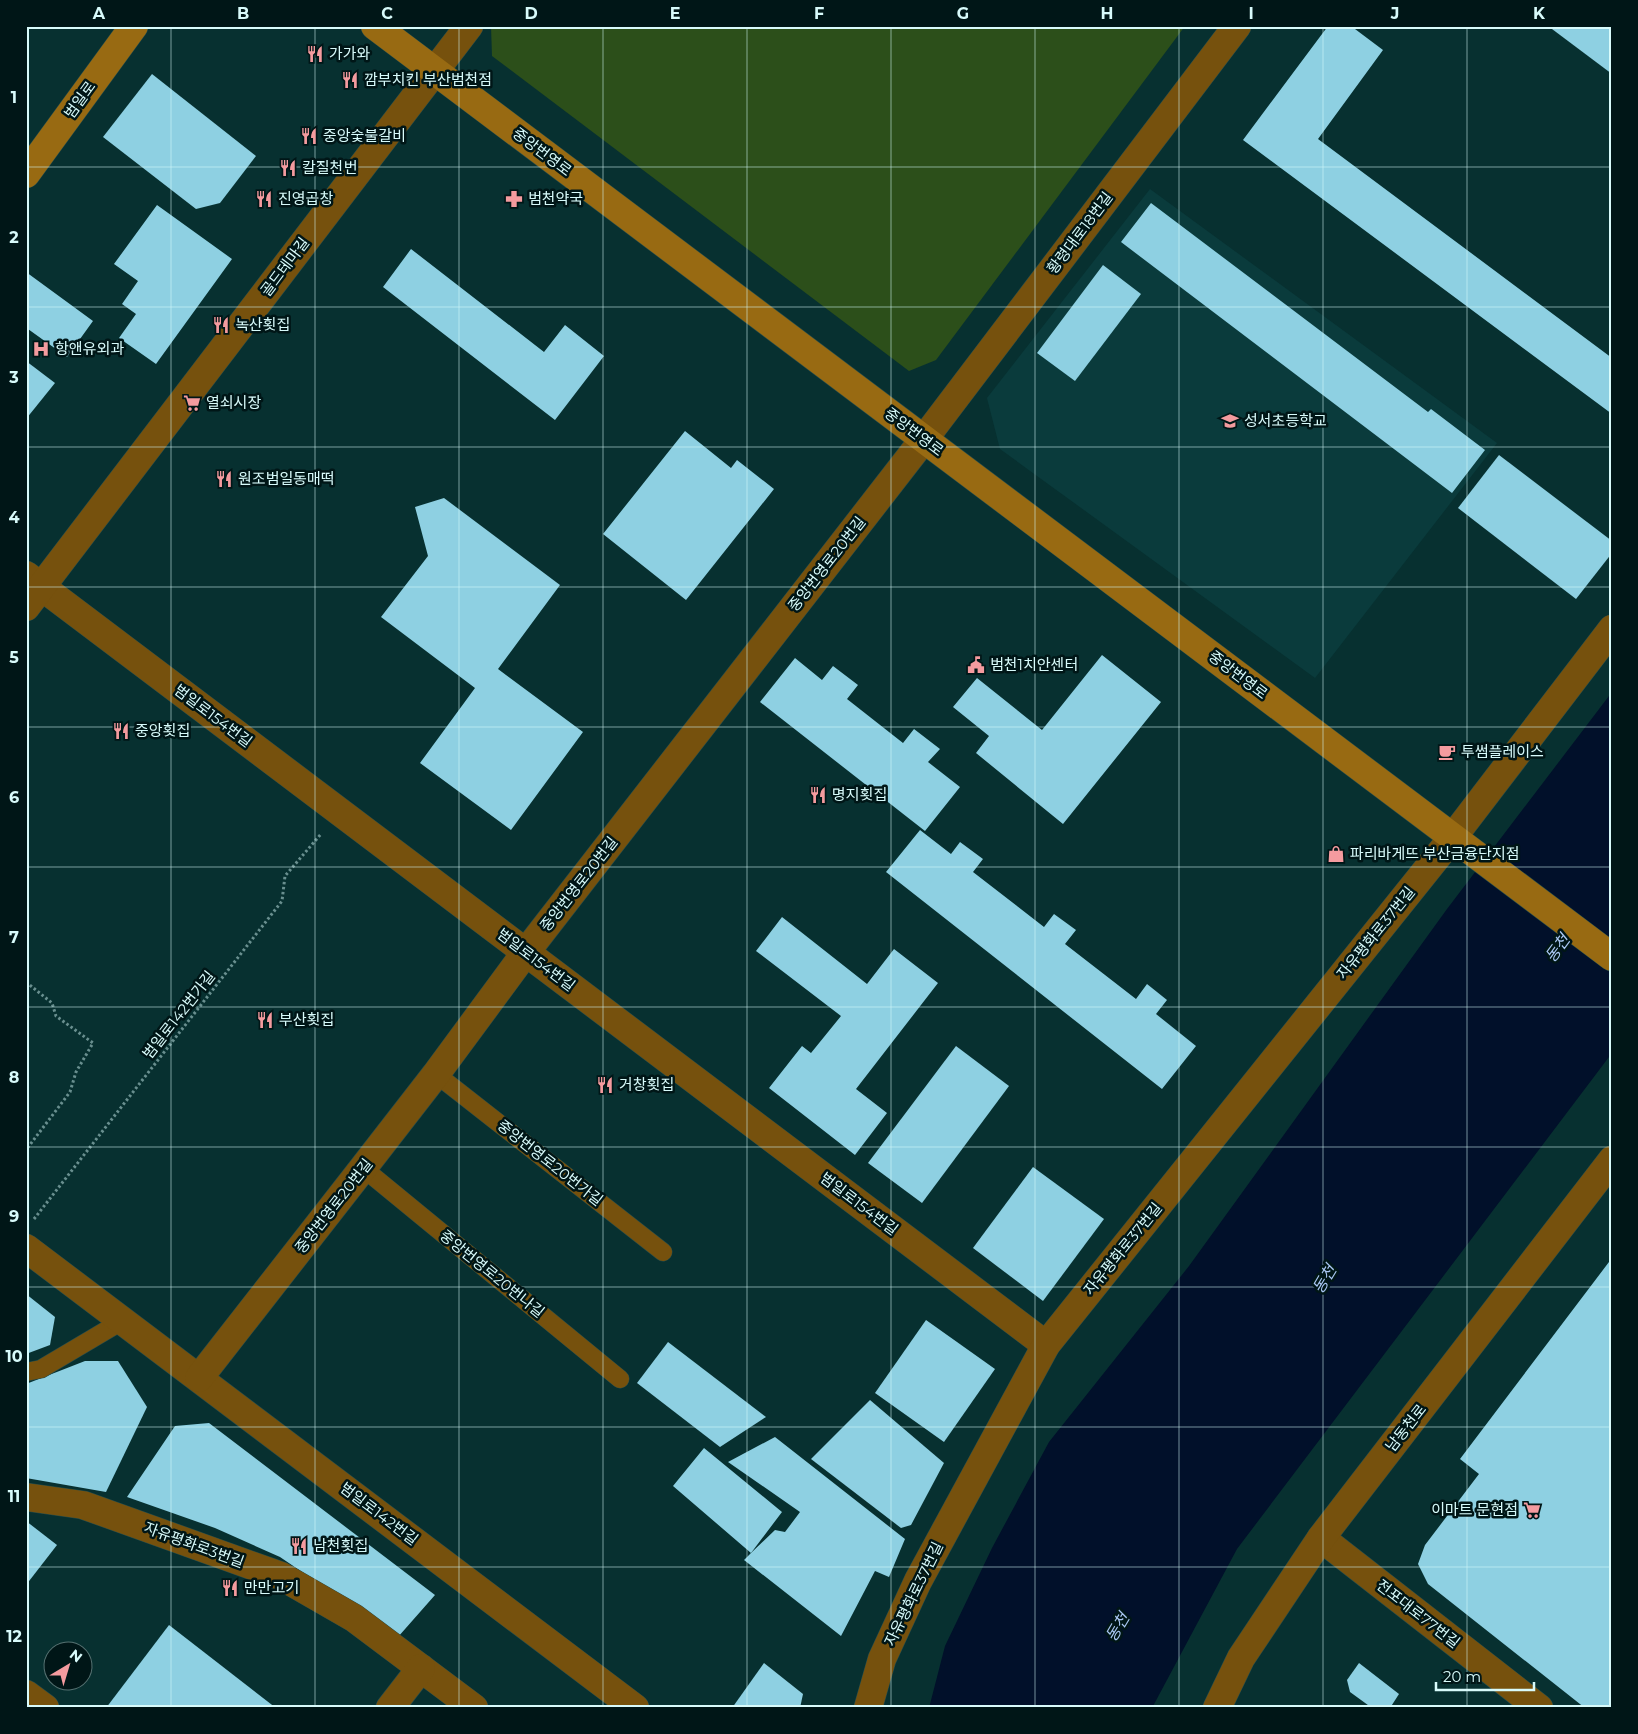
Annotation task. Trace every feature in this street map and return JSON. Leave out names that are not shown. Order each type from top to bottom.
[{"type":"main road","name":"범일로","points":[[26,174],[134,26]]},
{"type":"main road","name":"중앙번영로","points":[[376,26],[1612,957]]},
{"type":"street","name":"골드테마길","points":[[31,589],[469,26]]},
{"type":"street","name":"황령대로18번길","points":[[924,439],[1237,26]]},
{"type":"street","name":"중앙번영로20번길","points":[[199,1378],[364,1168],[526,952],[924,439]]},
{"type":"street","name":"범일로154번길","points":[[31,589],[340,812],[1046,1345]]},
{"type":"street","name":"자유평화로37번길","points":[[868,1708],[882,1659],[918,1581],[1046,1345],[1453,837],[1612,629]]},
{"type":"street","name":"남동천로","points":[[1217,1708],[1241,1658],[1321,1538],[1612,1160]]},
{"type":"street","name":"범일로142번길","points":[[26,1248],[635,1708]]},
{"type":"street","name":"자유평화로3번길","points":[[26,1497],[83,1505],[281,1576],[354,1618],[474,1708]]},
{"type":"street","name":"전포대로77번길","points":[[1321,1538],[1539,1708]]},
{"type":"street","points":[[390,1708],[421,1668]]},
{"type":"street","points":[[26,1694],[45,1708]]},
{"type":"lane","name":"중앙번영로20번가길","points":[[436,1074],[663,1252]]},
{"type":"lane","name":"중앙번영로20번나길","points":[[364,1168],[620,1379]]},
{"type":"lane","points":[[26,1372],[41,1369],[122,1321]]},
{"type":"path","name":"범일로142번가길","points":[[32,1222],[282,901],[285,876],[340,812]]},
{"type":"path","points":[[26,982],[52,1003],[56,1016],[93,1043],[76,1072],[70,1092],[26,1150]]},
{"type":"shaded area","name":"성서초등학교","points":[[1150,189],[1497,443],[1315,678],[1000,449],[987,398]]},
{"type":"green space","points":[[491,26],[1185,26],[936,360],[909,371],[492,56]]},
{"type":"water","name":"동천","points":[[1612,692],[1612,1053],[1237,1549],[1152,1708],[929,1708],[945,1646],[992,1548],[1049,1442],[1189,1266],[1447,909]]},
{"type":"building","points":[[1328,26],[1351,26],[1383,50],[1318,139],[1612,358],[1612,414],[1243,140]]},
{"type":"building","points":[[1548,26],[1612,26],[1612,74]]},
{"type":"building","points":[[152,74],[256,156],[220,203],[196,209],[103,137]]},
{"type":"building","points":[[1151,203],[1428,412],[1431,409],[1485,450],[1452,493],[1121,242]]},
{"type":"building","points":[[157,205],[232,259],[156,364],[119,338],[136,314],[122,304],[138,281],[114,264]]},
{"type":"building","points":[[411,249],[544,352],[565,325],[604,356],[555,420],[383,287]]},
{"type":"building","points":[[1103,265],[1141,294],[1075,381],[1037,353]]},
{"type":"building","points":[[26,272],[93,321],[67,357],[28,329],[26,330]]},
{"type":"building","points":[[26,361],[55,383],[26,419]]},
{"type":"building","points":[[685,431],[731,468],[737,460],[774,489],[686,600],[603,534]]},
{"type":"building","points":[[1499,455],[1612,541],[1612,553],[1576,599],[1458,508]]},
{"type":"building","points":[[444,498],[560,585],[498,669],[583,732],[511,830],[420,763],[475,688],[381,617],[428,556],[415,507]]},
{"type":"building","points":[[1102,655],[1161,702],[1063,824],[976,753],[989,736],[953,707],[977,678],[1042,730]]},
{"type":"building","points":[[795,658],[822,680],[833,666],[858,685],[847,699],[903,743],[914,729],[940,749],[928,762],[960,787],[925,831],[760,702]]},
{"type":"building","points":[[920,830],[951,854],[960,842],[983,859],[973,872],[1044,927],[1054,914],[1076,930],[1065,944],[1136,999],[1147,984],[1167,1000],[1156,1014],[1196,1046],[1162,1089],[886,872]]},
{"type":"building","points":[[782,917],[867,984],[894,949],[938,983],[856,1089],[887,1113],[855,1155],[769,1088],[802,1046],[811,1053],[841,1016],[756,951]]},
{"type":"building","points":[[956,1046],[1009,1086],[922,1203],[868,1163]]},
{"type":"building","points":[[1033,1167],[1104,1219],[1043,1301],[973,1248]]},
{"type":"building","name":"이마트 문현점","points":[[1612,1258],[1612,1708],[1585,1708],[1428,1584],[1418,1564],[1425,1545],[1479,1474],[1460,1459]]},
{"type":"building","points":[[26,1294],[55,1317],[50,1345],[26,1354]]},
{"type":"building","points":[[926,1320],[995,1369],[944,1442],[875,1393]]},
{"type":"building","points":[[668,1342],[766,1417],[720,1447],[637,1383]]},
{"type":"building","points":[[85,1361],[118,1361],[147,1407],[106,1492],[26,1478],[26,1384]]},
{"type":"building","points":[[870,1400],[944,1463],[911,1525],[901,1528],[811,1459]]},
{"type":"building","points":[[209,1423],[435,1595],[398,1637],[280,1557],[215,1528],[127,1497],[175,1426]]},
{"type":"building","points":[[775,1437],[905,1539],[889,1577],[875,1571],[841,1636],[744,1560],[775,1530],[785,1532],[800,1512],[728,1462]]},
{"type":"building","points":[[704,1448],[782,1512],[751,1553],[673,1486]]},
{"type":"building","points":[[26,1521],[57,1545],[26,1585]]},
{"type":"building","points":[[169,1625],[276,1708],[106,1708]]},
{"type":"building","points":[[764,1663],[803,1694],[800,1708],[732,1708]]},
{"type":"building","points":[[1359,1663],[1399,1694],[1390,1708],[1372,1708],[1350,1692],[1347,1680]]},
{"type":"place","name":"가가와","points":[[315,54]]},
{"type":"place","name":"깜부치킨 부산범천점","points":[[350,80]]},
{"type":"place","name":"중앙숯불갈비","points":[[309,136]]},
{"type":"place","name":"칼질천번","points":[[288,168]]},
{"type":"place","name":"진영곱창","points":[[264,199]]},
{"type":"place","name":"범천약국","points":[[514,199]]},
{"type":"place","name":"녹산횟집","points":[[221,325]]},
{"type":"place","name":"항앤유외과","points":[[41,349]]},
{"type":"place","name":"열쇠시장","points":[[192,403]]},
{"type":"place","name":"성서초등학교","points":[[1230,421]]},
{"type":"place","name":"원조범일동매떡","points":[[224,479]]},
{"type":"place","name":"범천1치안센터","points":[[976,665]]},
{"type":"place","name":"중앙횟집","points":[[121,731]]},
{"type":"place","name":"투썸플레이스","points":[[1447,752]]},
{"type":"place","name":"명지횟집","points":[[818,795]]},
{"type":"place","name":"파리바게뜨 부산금융단지점","points":[[1336,854]]},
{"type":"place","name":"부산횟집","points":[[265,1020]]},
{"type":"place","name":"거창횟집","points":[[605,1085]]},
{"type":"place","name":"이마트 문현점","points":[[1532,1510]]},
{"type":"place","name":"남천횟집","points":[[299,1546]]},
{"type":"place","name":"만만고기","points":[[230,1588]]}]
